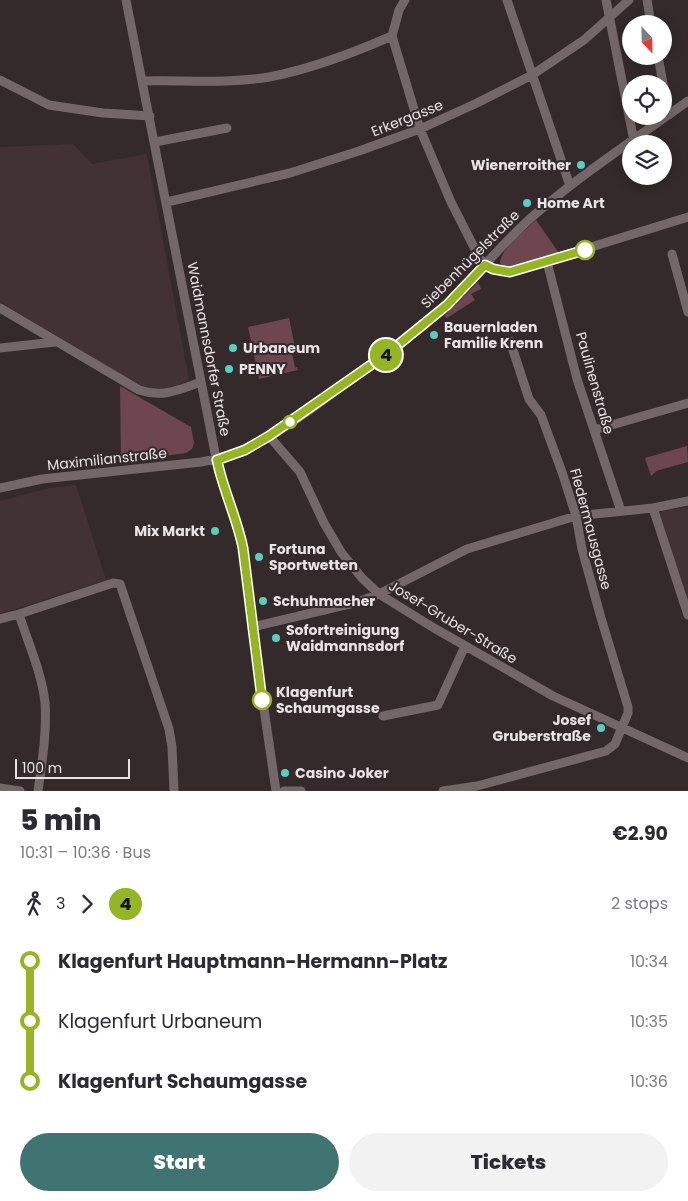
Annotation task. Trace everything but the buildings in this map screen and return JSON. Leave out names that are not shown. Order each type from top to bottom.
[{"type":"street","name":"Waidmannsdorfer Straße","points":[[126,0],[217,460],[240,533],[276,791]]},
{"type":"street","points":[[405,0],[398,10],[392,36],[420,129],[451,202],[480,259],[485,265],[493,269],[510,272],[688,217]]},
{"type":"street","points":[[507,0],[570,186]]},
{"type":"street","points":[[606,0],[633,135]]},
{"type":"street","name":"Erkergasse","points":[[167,202],[290,173],[420,129],[532,75],[584,40],[629,0]]},
{"type":"street","points":[[646,0],[649,15]]},
{"type":"street","points":[[143,81],[229,81],[268,77],[333,59],[392,36]]},
{"type":"street","points":[[0,80],[49,105],[103,113],[150,116]]},
{"type":"street","name":"Siebenhügelstraße","points":[[672,113],[688,101]]},
{"type":"street","name":"Siebenhügelstraße","points":[[642,135],[656,125]]},
{"type":"street","points":[[155,142],[227,128]]},
{"type":"street","name":"Siebenhügelstraße","points":[[217,460],[245,450],[269,436],[421,328],[452,301],[505,241],[525,223],[570,186],[622,149]]},
{"type":"street","points":[[672,254],[688,312]]},
{"type":"street","name":"Paulinenstraße","points":[[547,262],[577,379],[622,511]]},
{"type":"street","points":[[0,308],[139,390],[150,394],[162,394],[174,392],[201,382]]},
{"type":"street","name":"Fledermausgasse","points":[[510,341],[529,399],[541,415],[576,516],[590,579],[628,707],[623,728]]},
{"type":"street","points":[[0,348],[55,342]]},
{"type":"street","points":[[594,430],[688,402]]},
{"type":"street","name":"Josef-Gruber-Straße","points":[[269,436],[300,472],[324,524],[341,552],[362,578],[379,594],[553,696],[688,758]]},
{"type":"street","name":"Maximilianstraße","points":[[0,488],[42,479],[217,460]]},
{"type":"street","points":[[252,627],[358,602],[379,594],[467,548],[576,516],[653,508],[688,501]]},
{"type":"street","points":[[653,508],[688,615]]},
{"type":"street","points":[[0,619],[113,583],[117,582],[122,586],[169,729],[172,747],[174,791]]},
{"type":"street","points":[[19,614],[39,676],[45,703],[44,749],[38,791]]},
{"type":"street","points":[[383,716],[438,705],[465,646]]},
{"type":"street","points":[[443,791],[477,786],[606,751],[615,744],[623,728]]},
{"type":"street","points":[[0,788],[20,791]]},
{"type":"street","points":[[284,791],[301,791]]},
{"type":"shaded area","points":[[73,144],[92,164],[147,154],[189,380],[174,387],[162,390],[143,388],[0,302],[0,147]]},
{"type":"shaded area","points":[[536,220],[559,253],[512,267],[504,267],[500,263],[505,251]]},
{"type":"shaded area","points":[[478,282],[481,289],[471,294],[475,300],[447,318],[444,316]]},
{"type":"shaded area","points":[[289,318],[296,352],[292,353],[295,368],[297,367],[298,370],[259,379],[248,327]]},
{"type":"shaded area","points":[[120,386],[191,427],[194,443],[192,449],[186,453],[121,462]]},
{"type":"shaded area","points":[[687,446],[688,462],[656,471],[651,476],[645,458]]},
{"type":"shaded area","points":[[76,485],[106,580],[0,614],[0,501],[49,488]]},
{"type":"shaded area","points":[[688,507],[688,604],[659,512]]},
{"type":"bus line","name":"4","points":[[262,700],[243,548],[217,460],[245,450],[269,436],[388,353],[452,301],[485,265],[493,269],[510,272],[585,250]]},
{"type":"place","name":"Wienerroither","points":[[581,165]]},
{"type":"place","name":"Home Art","points":[[527,203]]},
{"type":"place","name":"Bauernladen Familie Krenn","points":[[434,335]]},
{"type":"place","name":"Urbaneum","points":[[233,348]]},
{"type":"place","name":"PENNY","points":[[229,369]]},
{"type":"place","name":"Mix Markt","points":[[215,531]]},
{"type":"place","name":"Fortuna Sportwetten","points":[[259,557]]},
{"type":"place","name":"Schuhmacher","points":[[263,601]]},
{"type":"place","name":"Sofortreinigung Waidmannsdorf","points":[[276,638]]},
{"type":"place","name":"Klagenfurt Schaumgasse","points":[[262,700]]},
{"type":"place","name":"Josef Gruberstraße","points":[[601,728]]},
{"type":"place","name":"Casino Joker","points":[[285,773]]}]
